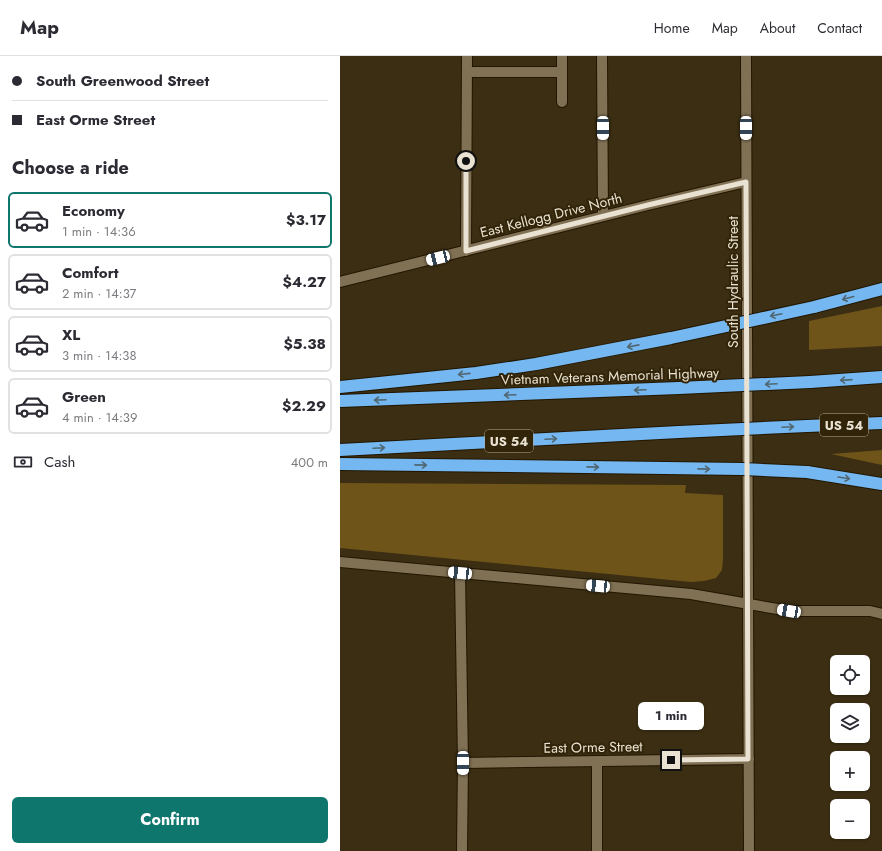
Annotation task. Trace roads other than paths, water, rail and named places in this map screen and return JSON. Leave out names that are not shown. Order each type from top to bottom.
[{"type":"highway","points":[[340,387],[476,373],[536,364],[671,338],[814,307],[882,289]]},
{"type":"highway","name":"Vietnam Veterans Memorial Highway","points":[[340,401],[679,388],[882,377]]},
{"type":"highway","name":"US 54","points":[[340,450],[882,423]]},
{"type":"highway","points":[[340,464],[743,469],[807,472],[882,484]]},
{"type":"street","points":[[466,251],[467,56]]},
{"type":"street","points":[[562,56],[562,102]]},
{"type":"street","points":[[602,56],[603,216]]},
{"type":"street","name":"South Hydraulic Street","points":[[746,56],[749,851]]},
{"type":"street","points":[[467,72],[562,72]]},
{"type":"street","name":"East Kellogg Drive North","points":[[340,282],[746,182]]},
{"type":"street","points":[[340,562],[691,594],[789,611],[870,611],[882,614]]},
{"type":"street","points":[[460,573],[463,763],[462,851]]},
{"type":"street","name":"East Orme Street","points":[[463,763],[748,759]]},
{"type":"street","points":[[597,761],[597,851]]}]
